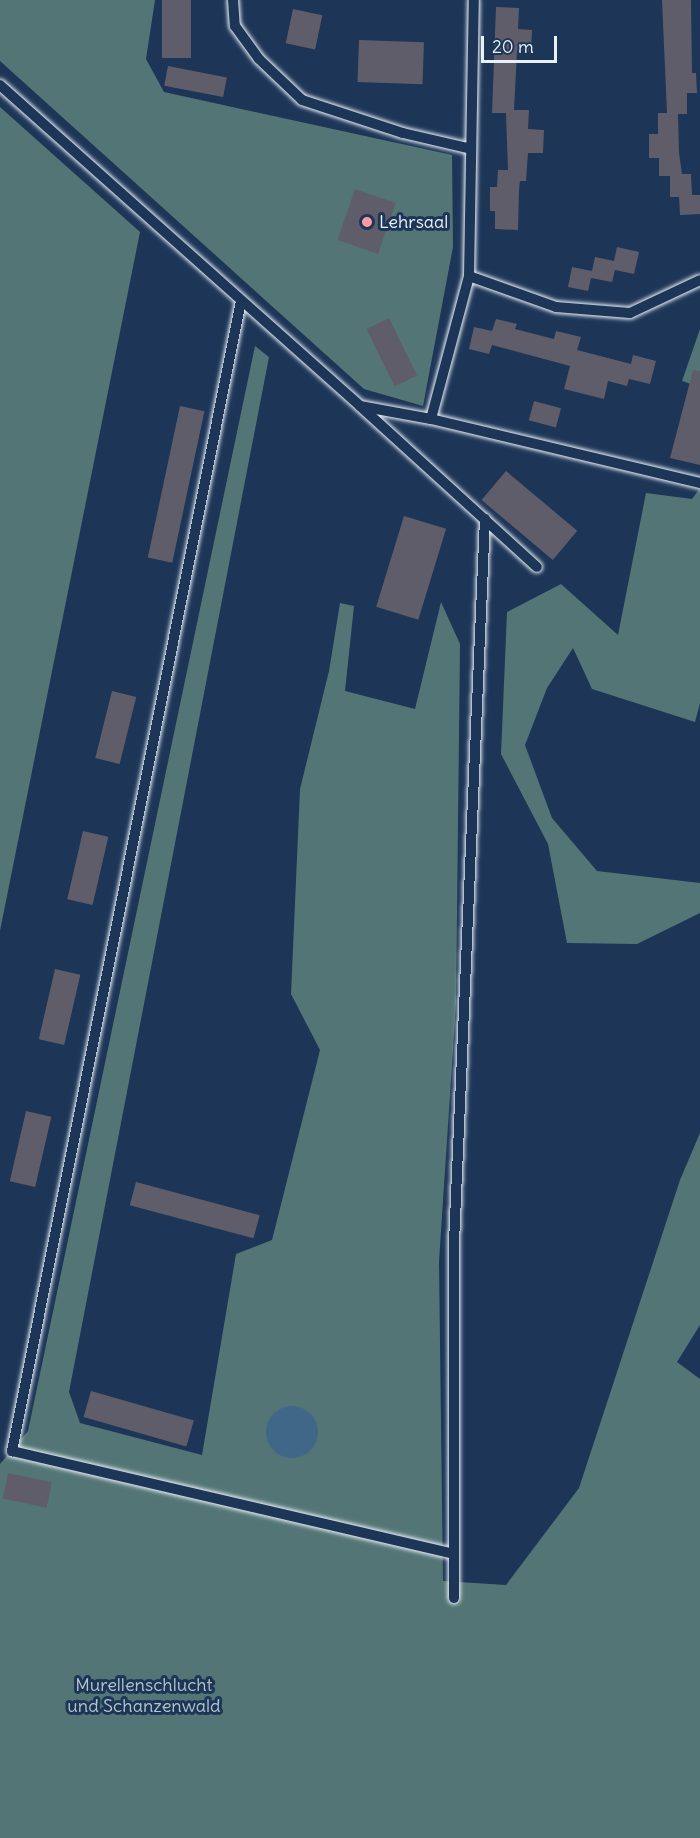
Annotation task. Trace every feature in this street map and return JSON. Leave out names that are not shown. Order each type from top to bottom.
[{"type":"lane","points":[[233,0],[235,26],[259,59],[302,100],[403,133],[471,149]]},
{"type":"lane","points":[[431,419],[469,276],[474,0]]},
{"type":"lane","points":[[0,85],[537,567]]},
{"type":"lane","points":[[469,276],[556,307],[630,313],[700,280]]},
{"type":"lane","points":[[241,301],[12,1451],[453,1554]]},
{"type":"lane","points":[[360,406],[431,419],[700,483]]},
{"type":"lane","points":[[454,1598],[454,1243],[485,519]]},
{"type":"green space","points":[[0,0],[155,0],[146,59],[164,92],[452,155],[453,247],[423,406],[364,389],[0,61]]},
{"type":"green space","points":[[0,107],[140,232],[0,931]]},
{"type":"green space","points":[[700,329],[700,387],[682,381]]},
{"type":"green space","name":"Murellenschlucht und Schanzenwald","points":[[255,346],[269,357],[69,1392],[80,1423],[202,1455],[236,1254],[272,1240],[320,1050],[291,994],[300,789],[329,671],[340,603],[354,606],[345,691],[415,709],[441,602],[460,644],[456,1003],[439,1262],[443,1581],[506,1585],[579,1488],[680,1180],[700,1133],[700,1325],[677,1362],[700,1379],[700,1838],[0,1838],[0,1464],[28,1431]]},
{"type":"green space","points":[[700,488],[700,703],[695,722],[592,689],[573,648],[547,688],[525,745],[552,818],[597,871],[700,883],[700,913],[637,944],[567,943],[548,844],[501,754],[507,612],[561,584],[618,635],[646,493],[692,499]]},
{"type":"water","points":[[292,1406],[302,1408],[310,1414],[316,1422],[318,1432],[316,1442],[310,1450],[302,1456],[292,1458],[282,1456],[274,1450],[268,1442],[266,1432],[268,1422],[274,1414],[282,1408]]},
{"type":"building","points":[[162,0],[191,0],[191,58],[162,58]]},
{"type":"building","points":[[662,0],[691,0],[692,73],[696,73],[697,93],[687,93],[687,114],[678,114],[679,153],[682,174],[691,174],[692,195],[700,195],[700,214],[680,215],[679,197],[670,197],[670,176],[659,176],[659,158],[649,158],[649,134],[658,134],[658,113],[667,113]]},
{"type":"building","points":[[496,7],[519,8],[518,29],[532,30],[531,51],[517,51],[514,110],[529,110],[528,129],[544,130],[543,153],[528,153],[526,181],[520,181],[518,230],[495,229],[495,211],[490,211],[490,187],[497,187],[498,170],[508,170],[506,113],[492,113]]},
{"type":"building","points":[[293,9],[322,15],[315,49],[286,43]]},
{"type":"building","points":[[359,40],[424,42],[422,84],[358,82]]},
{"type":"building","points":[[168,66],[227,77],[223,97],[164,86]]},
{"type":"building","name":"Lehrsaal","points":[[355,189],[396,203],[378,254],[337,240]]},
{"type":"building","points":[[617,247],[639,252],[634,274],[615,270],[612,282],[591,278],[588,291],[568,287],[572,267],[592,271],[595,257],[614,261]]},
{"type":"building","points":[[389,318],[417,376],[395,386],[367,329]]},
{"type":"building","points":[[496,319],[517,324],[515,329],[554,339],[556,331],[581,337],[577,350],[631,364],[633,355],[656,361],[650,384],[629,379],[627,386],[608,381],[604,399],[564,389],[570,366],[492,345],[489,354],[469,349],[474,327],[492,331]]},
{"type":"building","points":[[693,370],[700,371],[700,465],[670,458]]},
{"type":"building","points":[[534,401],[561,408],[556,428],[529,420]]},
{"type":"building","points":[[180,406],[204,411],[172,563],[148,558]]},
{"type":"building","points":[[506,471],[577,531],[553,560],[482,500]]},
{"type":"building","points":[[404,516],[446,529],[418,620],[376,607]]},
{"type":"building","points":[[112,691],[136,697],[120,764],[95,758]]},
{"type":"building","points":[[83,831],[108,837],[93,905],[67,899]]},
{"type":"building","points":[[55,969],[80,975],[64,1045],[39,1039]]},
{"type":"building","points":[[26,1111],[51,1117],[35,1187],[10,1181]]},
{"type":"building","points":[[136,1182],[260,1215],[253,1238],[130,1205]]},
{"type":"building","points":[[91,1391],[194,1420],[186,1446],[84,1417]]},
{"type":"building","points":[[8,1473],[52,1482],[47,1508],[3,1498]]},
{"type":"place","name":"Lehrsaal","points":[[367,222]]}]
